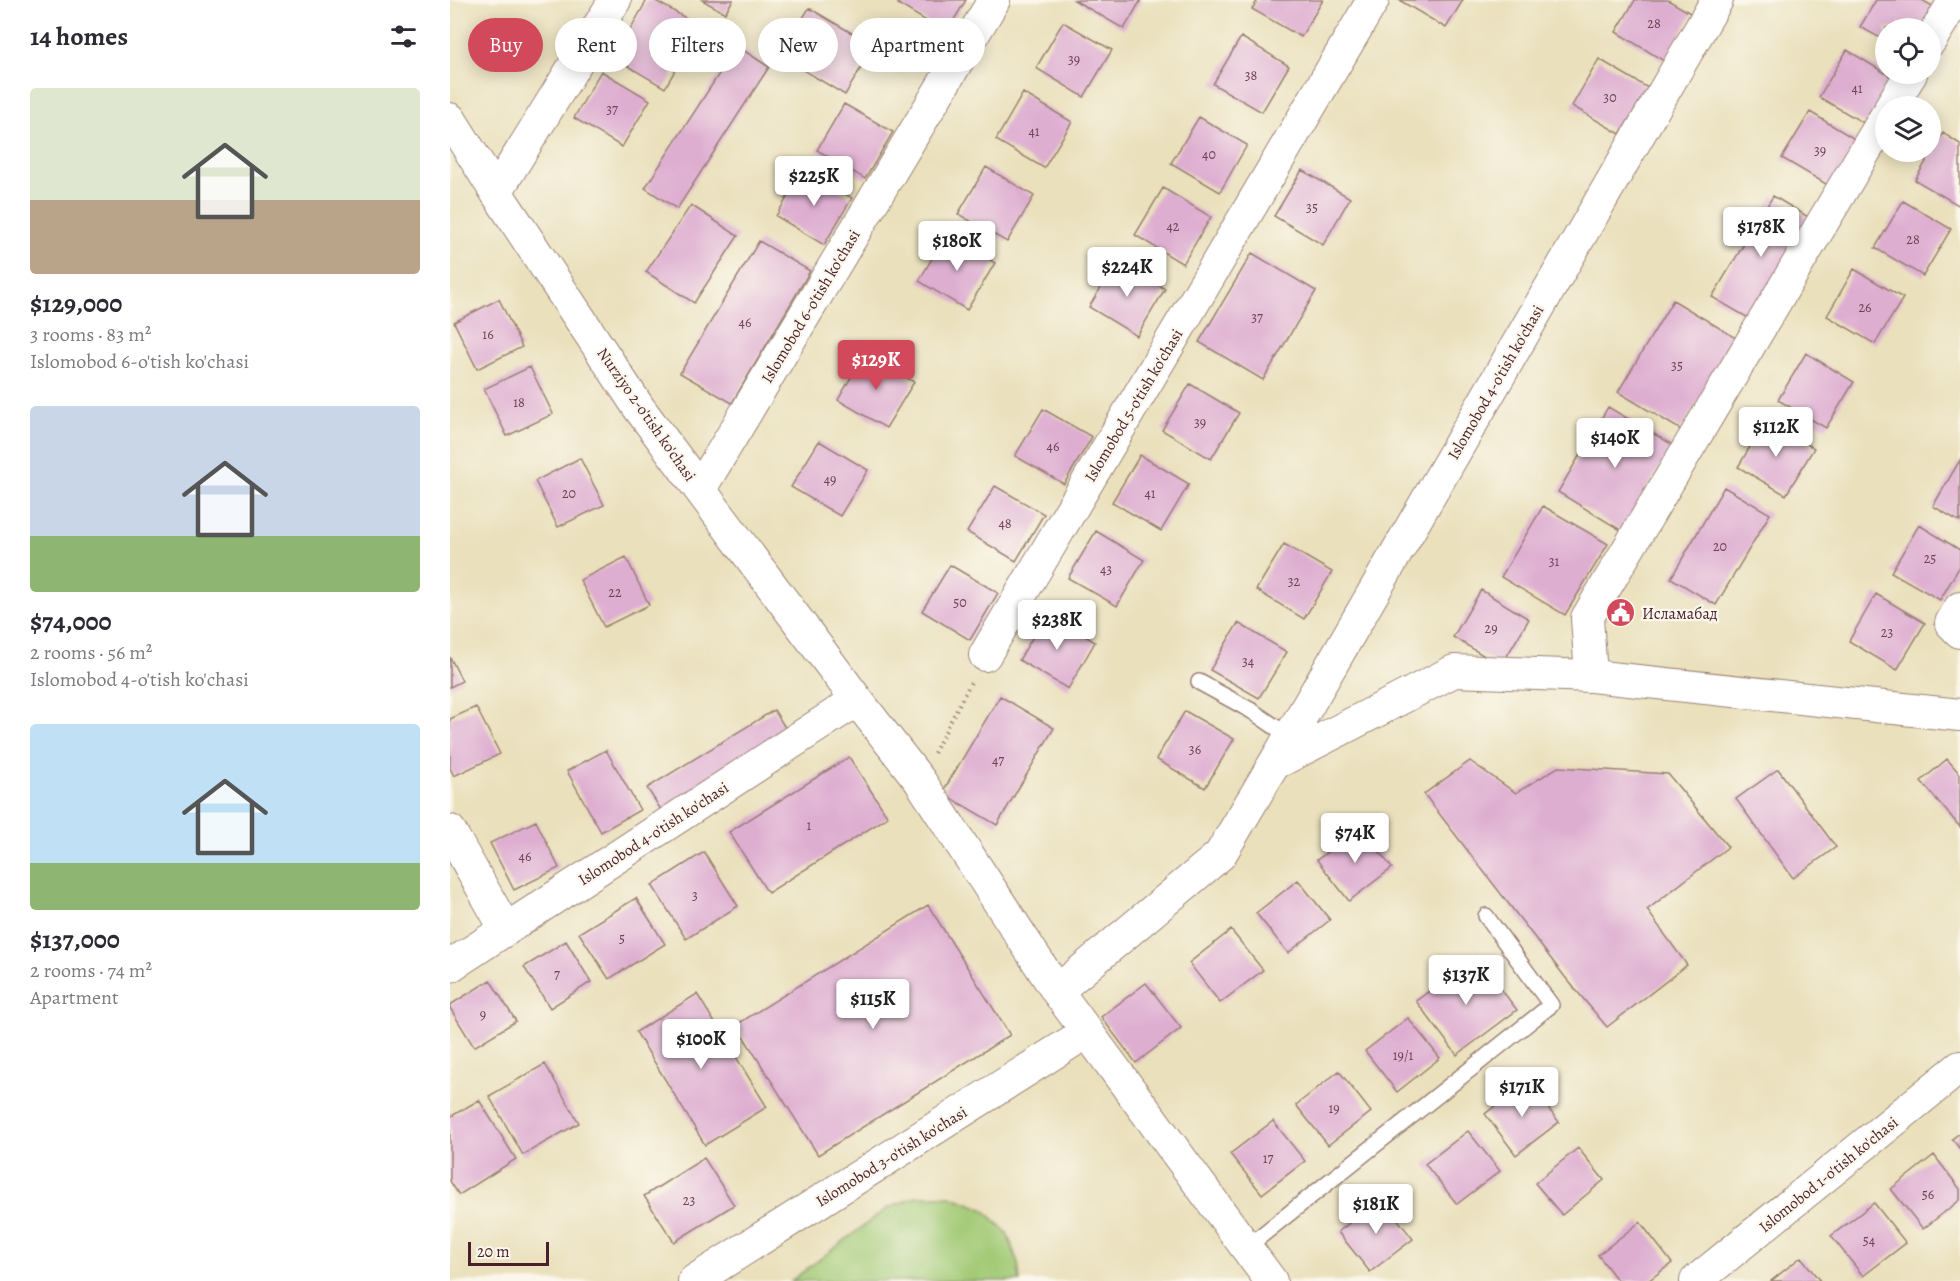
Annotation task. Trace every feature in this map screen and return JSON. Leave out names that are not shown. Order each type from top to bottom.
[{"type":"street","points":[[496,192],[615,0]]},
{"type":"street","name":"Islomobod 6-o'tish ko'chasi","points":[[700,489],[994,0]]},
{"type":"street","name":"Islomobod 5-o'tish ko'chasi","points":[[985,655],[1373,0]]},
{"type":"street","name":"Islomobod 4-o'tish ko'chasi","points":[[1057,992],[1220,855],[1717,0]]},
{"type":"street","points":[[1941,22],[1954,0]]},
{"type":"street","name":"Nurziyo 2-o'tish ko'chasi","points":[[450,119],[639,408],[920,781],[1057,992],[1271,1281]]},
{"type":"street","points":[[1591,676],[1587,618],[1875,134]]},
{"type":"street","points":[[1960,608],[1951,622],[1960,632]]},
{"type":"street","points":[[1274,764],[1454,672],[1591,676],[1960,715]]},
{"type":"street","name":"Islomobod 4-o'tish ko'chasi","points":[[450,966],[857,700]]},
{"type":"street","points":[[450,831],[506,930]]},
{"type":"street","name":"Islomobod 3-o'tish ko'chasi","points":[[694,1281],[1087,1032]]},
{"type":"street","name":"Islomobod 1-o'tish ko'chasi","points":[[1696,1281],[1960,1067]]},
{"type":"lane","points":[[1199,682],[1252,711],[1290,737]]},
{"type":"lane","points":[[1247,1247],[1551,1005],[1486,916]]},
{"type":"path","points":[[920,781],[985,655]]},
{"type":"green space","points":[[918,1196],[951,1196],[983,1209],[1007,1233],[1018,1263],[1020,1281],[791,1281],[886,1209]]},
{"type":"building","points":[[647,0],[654,0],[686,18],[649,18],[649,72],[674,72],[665,88],[637,72],[637,18]]},
{"type":"building","points":[[702,0],[733,0],[725,13]]},
{"type":"building","points":[[900,0],[966,0],[955,18],[921,18],[898,4]]},
{"type":"building","points":[[1074,0],[1141,0],[1124,29]]},
{"type":"building","points":[[1258,0],[1323,0],[1301,37],[1252,9]]},
{"type":"building","points":[[1399,0],[1463,0],[1446,28]]},
{"type":"building","points":[[1635,0],[1668,0],[1692,14],[1664,61],[1616,32]]},
{"type":"building","points":[[1876,0],[1922,0],[1936,8],[1930,18],[1875,18],[1875,35],[1860,27]]},
{"type":"building","points":[[809,8],[826,18],[803,18]]},
{"type":"building","points":[[1063,22],[1112,50],[1084,97],[1036,68]]},
{"type":"building","points":[[838,25],[850,32],[850,72],[859,72],[845,95],[807,72],[838,72]]},
{"type":"building","points":[[1241,37],[1289,66],[1262,112],[1213,84]]},
{"type":"building","points":[[1847,50],[1875,67],[1875,84],[1892,84],[1885,96],[1875,96],[1875,112],[1867,125],[1819,97]]},
{"type":"building","points":[[746,52],[758,60],[758,72],[766,72],[677,209],[645,188],[720,72],[746,72]]},
{"type":"building","points":[[1599,59],[1648,88],[1620,134],[1572,106]]},
{"type":"building","points":[[600,72],[650,100],[622,147],[574,118]]},
{"type":"building","points":[[1023,93],[1072,122],[1044,168],[996,140]]},
{"type":"building","points":[[844,104],[893,132],[865,179],[817,150]]},
{"type":"building","points":[[1810,112],[1858,141],[1831,187],[1782,158]]},
{"type":"building","points":[[1199,117],[1247,145],[1220,192],[1171,163]]},
{"type":"building","points":[[1943,133],[1960,144],[1960,206],[1915,180],[1926,162],[1941,162]]},
{"type":"building","points":[[986,167],[1034,196],[1007,242],[958,214]]},
{"type":"building","points":[[804,170],[852,198],[824,245],[776,216]]},
{"type":"building","points":[[1302,170],[1350,198],[1323,245],[1274,216]]},
{"type":"building","points":[[1163,188],[1211,217],[1183,264],[1135,235]]},
{"type":"building","points":[[1773,196],[1810,218],[1750,319],[1712,297]]},
{"type":"building","points":[[1903,201],[1951,229],[1923,276],[1875,248]]},
{"type":"building","points":[[691,205],[738,236],[694,303],[646,272]]},
{"type":"building","points":[[946,234],[995,263],[967,310],[919,281]]},
{"type":"building","points":[[759,241],[810,271],[732,403],[680,373]]},
{"type":"building","points":[[1252,253],[1316,291],[1263,380],[1199,342]]},
{"type":"building","points":[[1117,261],[1165,289],[1137,336],[1089,307]]},
{"type":"building","points":[[1854,269],[1903,298],[1875,344],[1827,316]]},
{"type":"building","points":[[499,299],[522,347],[477,369],[454,322]]},
{"type":"building","points":[[1673,300],[1736,338],[1681,430],[1618,392]]},
{"type":"building","points":[[865,353],[914,382],[886,428],[838,400]]},
{"type":"building","points":[[1806,353],[1854,382],[1826,428],[1778,400]]},
{"type":"building","points":[[530,367],[553,414],[507,436],[484,389]]},
{"type":"building","points":[[1190,384],[1239,413],[1211,459],[1162,430]]},
{"type":"building","points":[[1608,407],[1673,445],[1622,531],[1558,492]]},
{"type":"building","points":[[1043,409],[1092,437],[1064,484],[1015,456]]},
{"type":"building","points":[[1766,420],[1814,448],[1786,495],[1738,467]]},
{"type":"building","points":[[819,441],[868,470],[840,516],[791,487]]},
{"type":"building","points":[[1140,455],[1189,484],[1161,531],[1112,502]]},
{"type":"building","points":[[580,458],[604,505],[558,527],[535,481]]},
{"type":"building","points":[[1960,460],[1960,522],[1933,506]]},
{"type":"building","points":[[995,486],[1044,514],[1016,561],[967,532]]},
{"type":"building","points":[[1724,487],[1770,514],[1716,605],[1671,578]]},
{"type":"building","points":[[1543,506],[1608,544],[1565,615],[1501,577]]},
{"type":"building","points":[[1919,525],[1960,550],[1960,566],[1940,600],[1891,572]]},
{"type":"building","points":[[1096,531],[1144,560],[1117,606],[1068,578]]},
{"type":"building","points":[[1284,544],[1332,572],[1304,619],[1256,590]]},
{"type":"building","points":[[626,557],[649,605],[604,627],[580,580]]},
{"type":"building","points":[[950,565],[998,593],[970,640],[922,611]]},
{"type":"building","points":[[1481,590],[1529,619],[1501,666],[1453,637]]},
{"type":"building","points":[[1876,594],[1925,623],[1897,670],[1849,641]]},
{"type":"building","points":[[1047,613],[1095,642],[1068,689],[1019,660]]},
{"type":"building","points":[[1238,623],[1287,652],[1259,698],[1210,670]]},
{"type":"building","points":[[450,657],[462,681],[450,687]]},
{"type":"building","points":[[1000,696],[1054,728],[997,825],[942,793]]},
{"type":"building","points":[[476,707],[500,754],[454,776],[450,768],[450,719]]},
{"type":"building","points":[[774,710],[791,737],[665,816],[647,788]]},
{"type":"building","points":[[1185,711],[1234,739],[1205,788],[1156,759]]},
{"type":"building","points":[[606,750],[640,810],[601,832],[567,771]]},
{"type":"building","points":[[849,757],[888,817],[768,893],[729,832]]},
{"type":"building","points":[[1947,759],[1960,774],[1960,827],[1921,781]]},
{"type":"building","points":[[1470,761],[1516,793],[1558,767],[1668,774],[1728,847],[1647,910],[1687,965],[1607,1027],[1565,977],[1424,794]]},
{"type":"building","points":[[1778,769],[1836,847],[1793,878],[1736,799]]},
{"type":"building","points":[[536,821],[559,868],[514,890],[490,843]]},
{"type":"building","points":[[1360,827],[1392,868],[1349,901],[1317,860]]},
{"type":"building","points":[[704,852],[738,906],[686,939],[652,885]]},
{"type":"building","points":[[1298,880],[1330,920],[1288,953],[1256,913]]},
{"type":"building","points":[[636,898],[665,944],[609,979],[579,933]]},
{"type":"building","points":[[928,905],[1010,1035],[818,1155],[736,1025]]},
{"type":"building","points":[[1231,930],[1263,970],[1220,1003],[1189,963]]},
{"type":"building","points":[[566,941],[591,982],[550,1008],[524,967]]},
{"type":"building","points":[[1476,956],[1517,1010],[1457,1055],[1416,1001]]},
{"type":"building","points":[[490,980],[516,1021],[474,1047],[450,1005]]},
{"type":"building","points":[[1146,983],[1181,1028],[1136,1063],[1101,1017]]},
{"type":"building","points":[[697,994],[767,1107],[705,1145],[636,1032]]},
{"type":"building","points":[[1408,1018],[1440,1058],[1397,1092],[1365,1051]]},
{"type":"building","points":[[545,1064],[579,1123],[523,1155],[489,1096]]},
{"type":"building","points":[[1339,1071],[1371,1112],[1328,1145],[1296,1105]]},
{"type":"building","points":[[1527,1081],[1559,1122],[1516,1155],[1485,1114]]},
{"type":"building","points":[[479,1100],[516,1159],[459,1195],[450,1181],[450,1117]]},
{"type":"building","points":[[1273,1121],[1305,1161],[1262,1194],[1230,1154]]},
{"type":"building","points":[[1468,1131],[1500,1171],[1457,1204],[1425,1164]]},
{"type":"building","points":[[1960,1133],[1960,1149],[1952,1139]]},
{"type":"building","points":[[1578,1148],[1604,1180],[1562,1215],[1535,1183]]},
{"type":"building","points":[[1934,1155],[1960,1189],[1960,1200],[1923,1229],[1891,1189]]},
{"type":"building","points":[[704,1158],[734,1205],[674,1242],[644,1196]]},
{"type":"building","points":[[1381,1198],[1413,1239],[1370,1272],[1338,1232]]},
{"type":"building","points":[[1874,1203],[1906,1243],[1863,1276],[1831,1236]]},
{"type":"building","points":[[1640,1222],[1672,1263],[1648,1281],[1618,1281],[1598,1255]]},
{"type":"building","points":[[1801,1257],[1820,1281],[1771,1281]]},
{"type":"place","name":"Исламабад","points":[[1621,613]]}]
